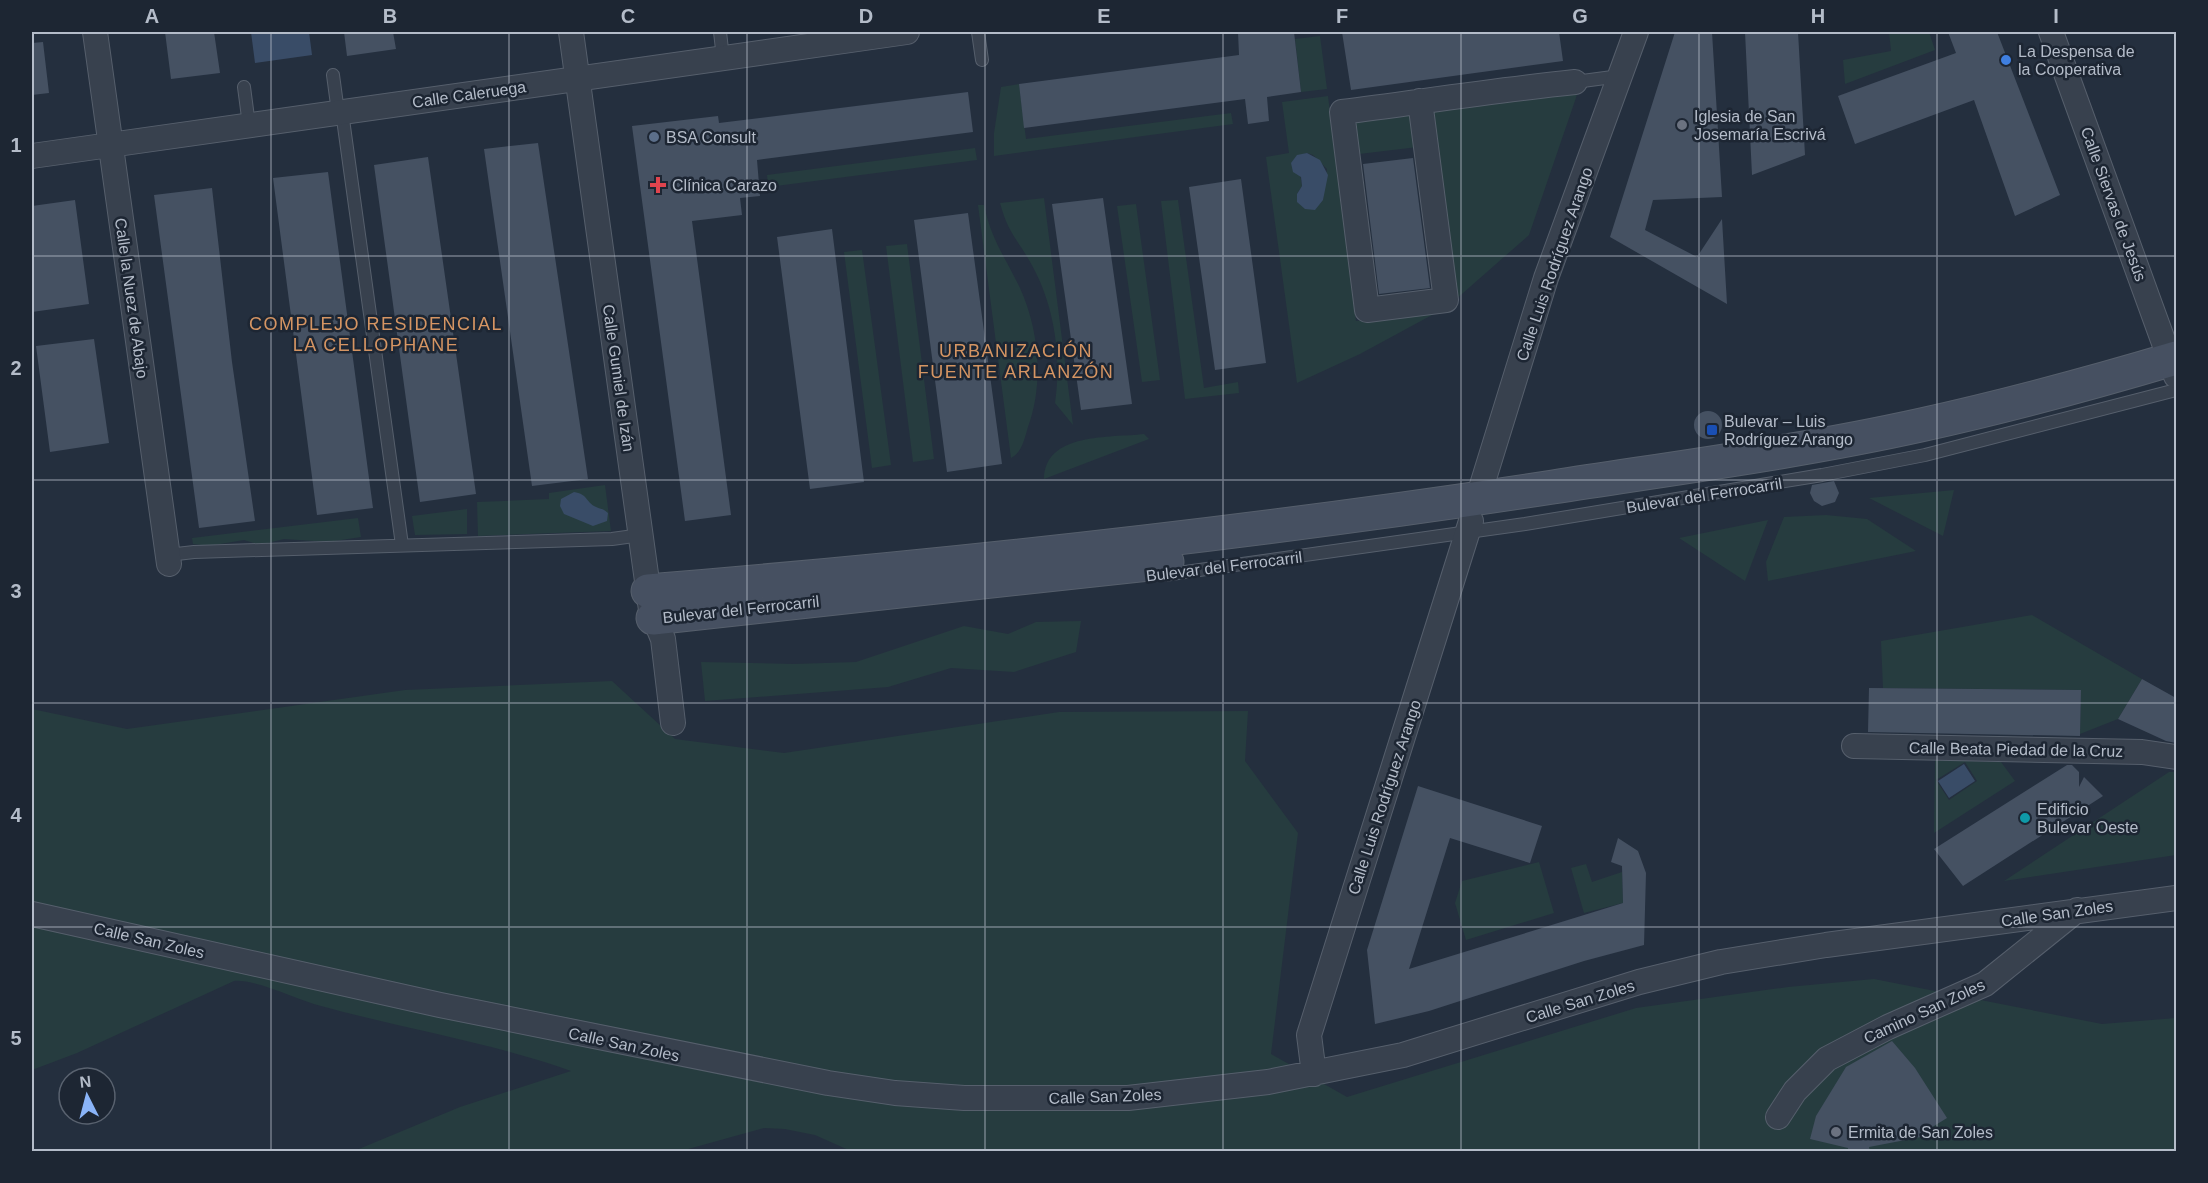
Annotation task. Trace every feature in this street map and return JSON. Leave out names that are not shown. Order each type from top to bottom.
[{"type":"main road","name":"Bulevar del Ferrocarril","points":[[656,604],[1121,568],[1475,510],[1732,459],[1908,428],[2174,365]]},
{"type":"street","name":"Calle la Nuez de Abajo","points":[[95,32],[168,560]]},
{"type":"street","name":"Calle Gumiel de Izán","points":[[570,32],[641,535],[663,639],[673,723]]},
{"type":"street","name":"Calle Caleruega","points":[[32,156],[907,32]]},
{"type":"street","name":"Calle Luis Rodríguez Arango","points":[[1314,1074],[1309,1035],[1546,278],[1636,32]]},
{"type":"street","name":"Calle Siervas de Jesús","points":[[2051,32],[2174,365]]},
{"type":"street","points":[[1420,102],[1446,300],[1367,310],[1342,112],[1575,82]]},
{"type":"street","name":"Calle Beata Piedad de la Cruz","points":[[1854,746],[2142,752],[2176,757]]},
{"type":"street","points":[[2152,773],[2176,757]]},
{"type":"street","name":"Calle San Zoles","points":[[32,914],[440,1005],[733,1066],[867,1090],[964,1098],[1128,1098],[1268,1082],[1403,1055],[1640,982],[1721,962],[2077,910],[2176,898]]},
{"type":"street","name":"Camino San Zoles","points":[[1778,1117],[1795,1091],[1827,1059],[1888,1027],[1985,984],[2077,910]]},
{"type":"lane","points":[[720,32],[723,58]]},
{"type":"lane","points":[[978,32],[982,60]]},
{"type":"lane","points":[[333,75],[346,144],[402,545]]},
{"type":"lane","points":[[1575,82],[1620,76]]},
{"type":"lane","points":[[244,87],[249,125]]},
{"type":"lane","points":[[2039,383],[2174,365]]},
{"type":"lane","points":[[1897,417],[1981,398]]},
{"type":"lane","name":"Bulevar del Ferrocarril","points":[[1041,589],[1224,567],[1475,510],[1710,452],[1808,434]]},
{"type":"lane","name":"Bulevar del Ferrocarril","points":[[804,564],[1048,541],[1475,510]]},
{"type":"lane","points":[[168,560],[194,552],[641,535]]},
{"type":"lane","points":[[656,604],[711,572],[733,570]]},
{"type":"green space","points":[[1889,32],[1929,32],[1935,50],[1845,84],[1843,60],[1891,51]]},
{"type":"green space","points":[[1320,36],[1327,89],[1301,92],[1295,39]]},
{"type":"green space","points":[[1019,84],[1026,139],[1231,113],[1233,124],[994,156],[994,133],[1001,87]]},
{"type":"green space","points":[[1579,89],[1529,235],[1454,301],[1429,109]]},
{"type":"green space","points":[[1328,96],[1356,321],[1443,309],[1360,354],[1297,383],[1266,157],[1289,153],[1282,102]],"holes":[[[1307,153],[1313,155],[1327,169],[1323,200],[1297,194],[1302,186],[1297,156]]]},
{"type":"green space","points":[[1414,111],[1418,147],[1359,154],[1354,118]]},
{"type":"green space","points":[[975,148],[977,160],[768,187],[767,175]]},
{"type":"green space","points":[[1044,198],[1073,425],[1055,403],[1056,348],[1045,293],[1038,276],[1009,227],[1000,203]]},
{"type":"green space","points":[[1178,200],[1204,388],[1238,382],[1239,393],[1185,399],[1161,201]]},
{"type":"green space","points":[[1136,204],[1160,380],[1142,382],[1117,206]]},
{"type":"green space","points":[[978,205],[984,205],[995,238],[1020,288],[1032,321],[1035,339],[1038,375],[1033,410],[1023,444],[1011,458]]},
{"type":"green space","points":[[907,244],[934,459],[913,462],[886,246]]},
{"type":"green space","points":[[862,250],[891,465],[872,468],[844,252]]},
{"type":"green space","points":[[1144,434],[1149,439],[1044,479],[1047,464],[1055,453],[1067,445],[1082,440]]},
{"type":"green space","points":[[605,485],[611,531],[478,536],[477,502],[549,499],[549,493]]},
{"type":"green space","points":[[1954,490],[1943,536],[1869,498]]},
{"type":"green space","points":[[467,509],[467,534],[415,535],[412,516]]},
{"type":"green space","points":[[1826,515],[1867,519],[1916,551],[1768,581],[1766,562],[1784,517]]},
{"type":"green space","points":[[358,518],[361,537],[328,542],[284,539],[260,545],[244,540],[209,546],[193,544],[192,538]]},
{"type":"green space","points":[[1768,520],[1745,581],[1679,538]]},
{"type":"green space","points":[[2032,615],[2142,679],[2118,719],[2080,734],[2081,690],[1883,688],[1881,641]]},
{"type":"green space","points":[[1081,621],[1076,652],[1014,672],[951,668],[888,687],[705,701],[701,662],[794,664],[856,662],[964,626],[1008,634],[1036,622]]},
{"type":"green space","points":[[612,681],[675,739],[784,753],[1059,712],[1248,711],[1245,761],[1298,833],[1271,1054],[1347,1097],[1636,1008],[1788,987],[1874,979],[2102,1024],[2176,1018],[2176,1151],[853,1152],[815,1135],[785,1129],[764,1128],[681,1151],[354,1151],[460,1107],[571,1071],[509,1052],[321,1006],[265,986],[243,981],[234,981],[77,1053],[32,1070],[32,709],[127,729],[405,690]]},
{"type":"green space","points":[[1935,760],[2001,762],[2015,781],[1934,833]],"holes":[[[1965,762],[1977,781],[1949,800],[1936,780]]]},
{"type":"green space","points":[[2169,772],[2176,772],[2176,855],[2004,881]]},
{"type":"green space","points":[[1539,862],[1554,913],[1466,940],[1455,903],[1462,881]]},
{"type":"green space","points":[[1586,864],[1592,882],[1622,872],[1623,903],[1584,913],[1571,868]]},
{"type":"water","points":[[251,32],[309,32],[312,55],[255,63]]},
{"type":"water","points":[[1307,153],[1320,160],[1328,175],[1323,200],[1315,210],[1305,209],[1297,202],[1297,194],[1302,186],[1301,177],[1293,172],[1291,163],[1297,155]]},
{"type":"water","points":[[574,492],[581,494],[591,504],[606,511],[607,521],[593,526],[564,514],[560,506],[561,499]]},
{"type":"water","points":[[1964,764],[1975,781],[1949,798],[1938,781]]},
{"type":"building","points":[[165,32],[214,32],[220,73],[171,79]]},
{"type":"building","points":[[344,32],[393,32],[396,49],[347,56]]},
{"type":"building","points":[[1238,32],[1294,32],[1301,92],[1267,97],[1269,121],[1248,124],[1245,99],[1024,128],[1019,84],[1239,55]]},
{"type":"building","points":[[1342,32],[1559,32],[1563,61],[1351,90]]},
{"type":"building","name":"Iglesia de San Josemaría Escrivá","points":[[1675,32],[1712,32],[1722,197],[1653,200],[1645,230],[1697,257],[1722,219],[1727,304],[1610,237]]},
{"type":"building","points":[[1745,32],[1798,32],[1805,155],[1752,175]]},
{"type":"building","points":[[1948,32],[1997,32],[2060,195],[2015,216],[1974,100],[1855,144],[1838,96],[1956,53]]},
{"type":"building","points":[[43,42],[49,93],[32,95],[32,43]]},
{"type":"building","points":[[968,92],[973,132],[757,160],[760,196],[740,198],[742,215],[692,221],[731,515],[685,521],[632,126],[718,116],[719,123]]},
{"type":"building","points":[[538,143],[588,479],[532,486],[484,149]]},
{"type":"building","points":[[428,157],[476,494],[420,502],[374,165]]},
{"type":"building","points":[[1413,158],[1430,288],[1379,294],[1363,164]]},
{"type":"building","points":[[328,172],[373,508],[317,515],[273,178]]},
{"type":"building","points":[[1241,179],[1266,363],[1215,370],[1189,187]]},
{"type":"building","points":[[212,188],[232,362],[255,521],[199,528],[154,195]]},
{"type":"building","points":[[1103,198],[1132,404],[1081,410],[1052,204]]},
{"type":"building","points":[[75,200],[89,304],[32,312],[32,206]]},
{"type":"building","points":[[968,213],[1002,464],[947,472],[914,220]]},
{"type":"building","points":[[832,229],[864,482],[810,489],[777,237]]},
{"type":"building","points":[[94,339],[109,443],[50,452],[36,346]]},
{"type":"building","points":[[1708,411],[1718,415],[1722,425],[1718,435],[1708,439],[1698,435],[1694,425],[1698,415]]},
{"type":"building","points":[[1834,481],[1839,493],[1835,502],[1822,506],[1814,501],[1810,493],[1812,485]]},
{"type":"building","points":[[2142,679],[2176,698],[2176,743],[2166,741],[2118,719]]},
{"type":"building","points":[[1869,688],[2081,690],[2080,736],[1868,732]]},
{"type":"building","name":"Edificio Bulevar Oeste","points":[[2067,765],[2072,765],[2079,772],[2079,787],[2084,777],[2103,796],[1963,886],[1934,849]]},
{"type":"building","points":[[1418,786],[1542,826],[1530,863],[1450,838],[1409,969],[1623,903],[1622,866],[1611,862],[1618,838],[1638,851],[1646,873],[1644,945],[1584,961],[1429,1011],[1375,1024],[1367,950]]},
{"type":"building","points":[[1892,1041],[1915,1068],[1947,1118],[1921,1134],[1921,1137],[1869,1147],[1870,1152],[1848,1152],[1848,1148],[1810,1139],[1816,1116],[1846,1067]]},
{"type":"place","name":"La Despensa de la Cooperativa","points":[[2006,60]]},
{"type":"place","name":"Iglesia de San Josemaría Escrivá","points":[[1682,125]]},
{"type":"place","name":"BSA Consult","points":[[654,137]]},
{"type":"place","name":"Clínica Carazo","points":[[658,185]]},
{"type":"place","name":"Bulevar – Luis Rodríguez Arango","points":[[1712,430]]},
{"type":"place","name":"Edificio Bulevar Oeste","points":[[2025,818]]},
{"type":"place","name":"Ermita de San Zoles","points":[[1836,1132]]},
{"type":"district","name":"COMPLEJO RESIDENCIAL LA CELLOPHANE","points":[[376,334]]},
{"type":"district","name":"URBANIZACIÓN FUENTE ARLANZÓN","points":[[1016,361]]}]
